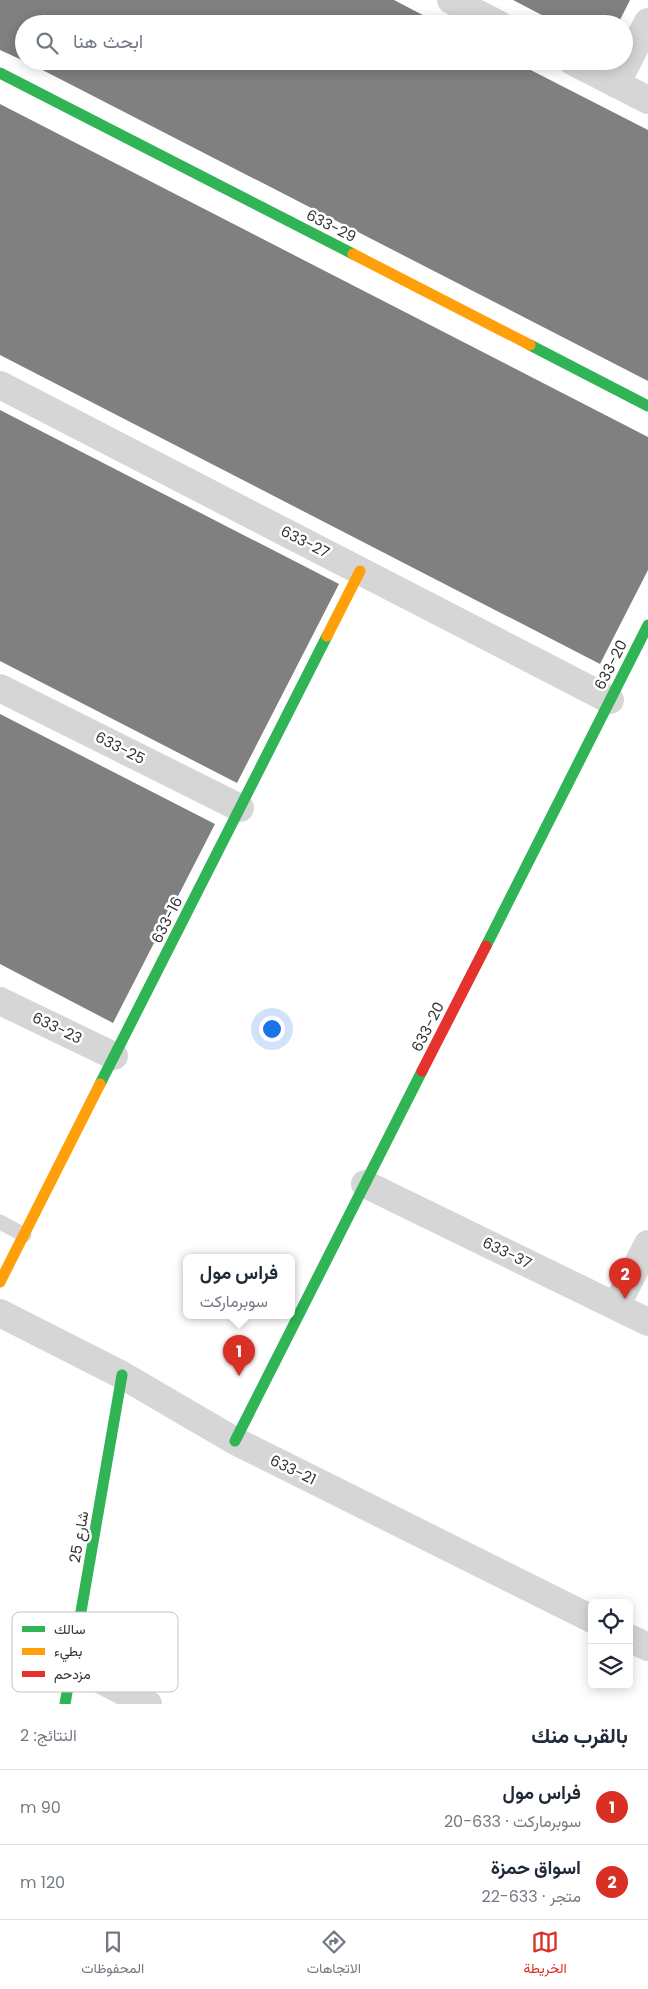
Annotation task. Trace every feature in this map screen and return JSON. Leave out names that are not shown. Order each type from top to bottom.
[{"type":"street","points":[[451,0],[480,15]]},
{"type":"street","points":[[633,51],[648,22]]},
{"type":"street","points":[[589,70],[648,100]]},
{"type":"street","points":[[616,84],[623,70]]},
{"type":"street","name":"633-29","points":[[0,73],[648,406]]},
{"type":"street","name":"633-27","points":[[0,385],[610,700]]},
{"type":"street","name":"633-16","points":[[0,1282],[360,571]]},
{"type":"street","name":"633-20","points":[[235,1441],[648,626]]},
{"type":"street","name":"633-25","points":[[0,688],[240,808]]},
{"type":"street","name":"633-23","points":[[0,1000],[114,1056]]},
{"type":"street","name":"633-37","points":[[365,1184],[648,1322]]},
{"type":"street","points":[[616,1306],[648,1244]]},
{"type":"street","name":"633-21","points":[[0,1313],[122,1375],[235,1441],[588,1617]]},
{"type":"street","name":"شارع 25","points":[[81,1612],[122,1375]]},
{"type":"street","points":[[633,1640],[648,1647]]},
{"type":"street","points":[[125,1692],[148,1704]]},
{"type":"lane","points":[[0,1222],[24,1234]]},
{"type":"building","points":[[0,0],[394,0],[423,15],[15,15],[15,57],[0,50]]},
{"type":"building","points":[[513,0],[630,0],[622,15],[542,15]]},
{"type":"building","points":[[43,70],[531,70],[648,130],[648,381]]},
{"type":"building","points":[[0,104],[648,437],[648,570],[600,664],[0,355]]},
{"type":"building","points":[[0,410],[339,584],[237,783],[0,661]]},
{"type":"building","points":[[0,714],[215,824],[113,1023],[0,964]]},
{"type":"traffic: fast","points":[[0,73],[353,254]]},
{"type":"traffic: fast","points":[[530,345],[648,406]]},
{"type":"traffic: fast","points":[[486,946],[648,625]]},
{"type":"traffic: fast","points":[[100,1084],[327,636]]},
{"type":"traffic: fast","points":[[235,1441],[422,1071]]},
{"type":"traffic: fast","points":[[81,1612],[122,1375]]},
{"type":"traffic: fast","points":[[65,1704],[67,1692]]},
{"type":"traffic: slow","points":[[353,254],[530,345]]},
{"type":"traffic: slow","points":[[327,636],[360,571]]},
{"type":"traffic: slow","points":[[0,1282],[100,1084]]},
{"type":"traffic: jam","points":[[422,1071],[486,946]]},
{"type":"place","name":"اسواق حمزة","points":[[625,1299]]},
{"type":"place","name":"فراس مول","points":[[239,1376]]}]
